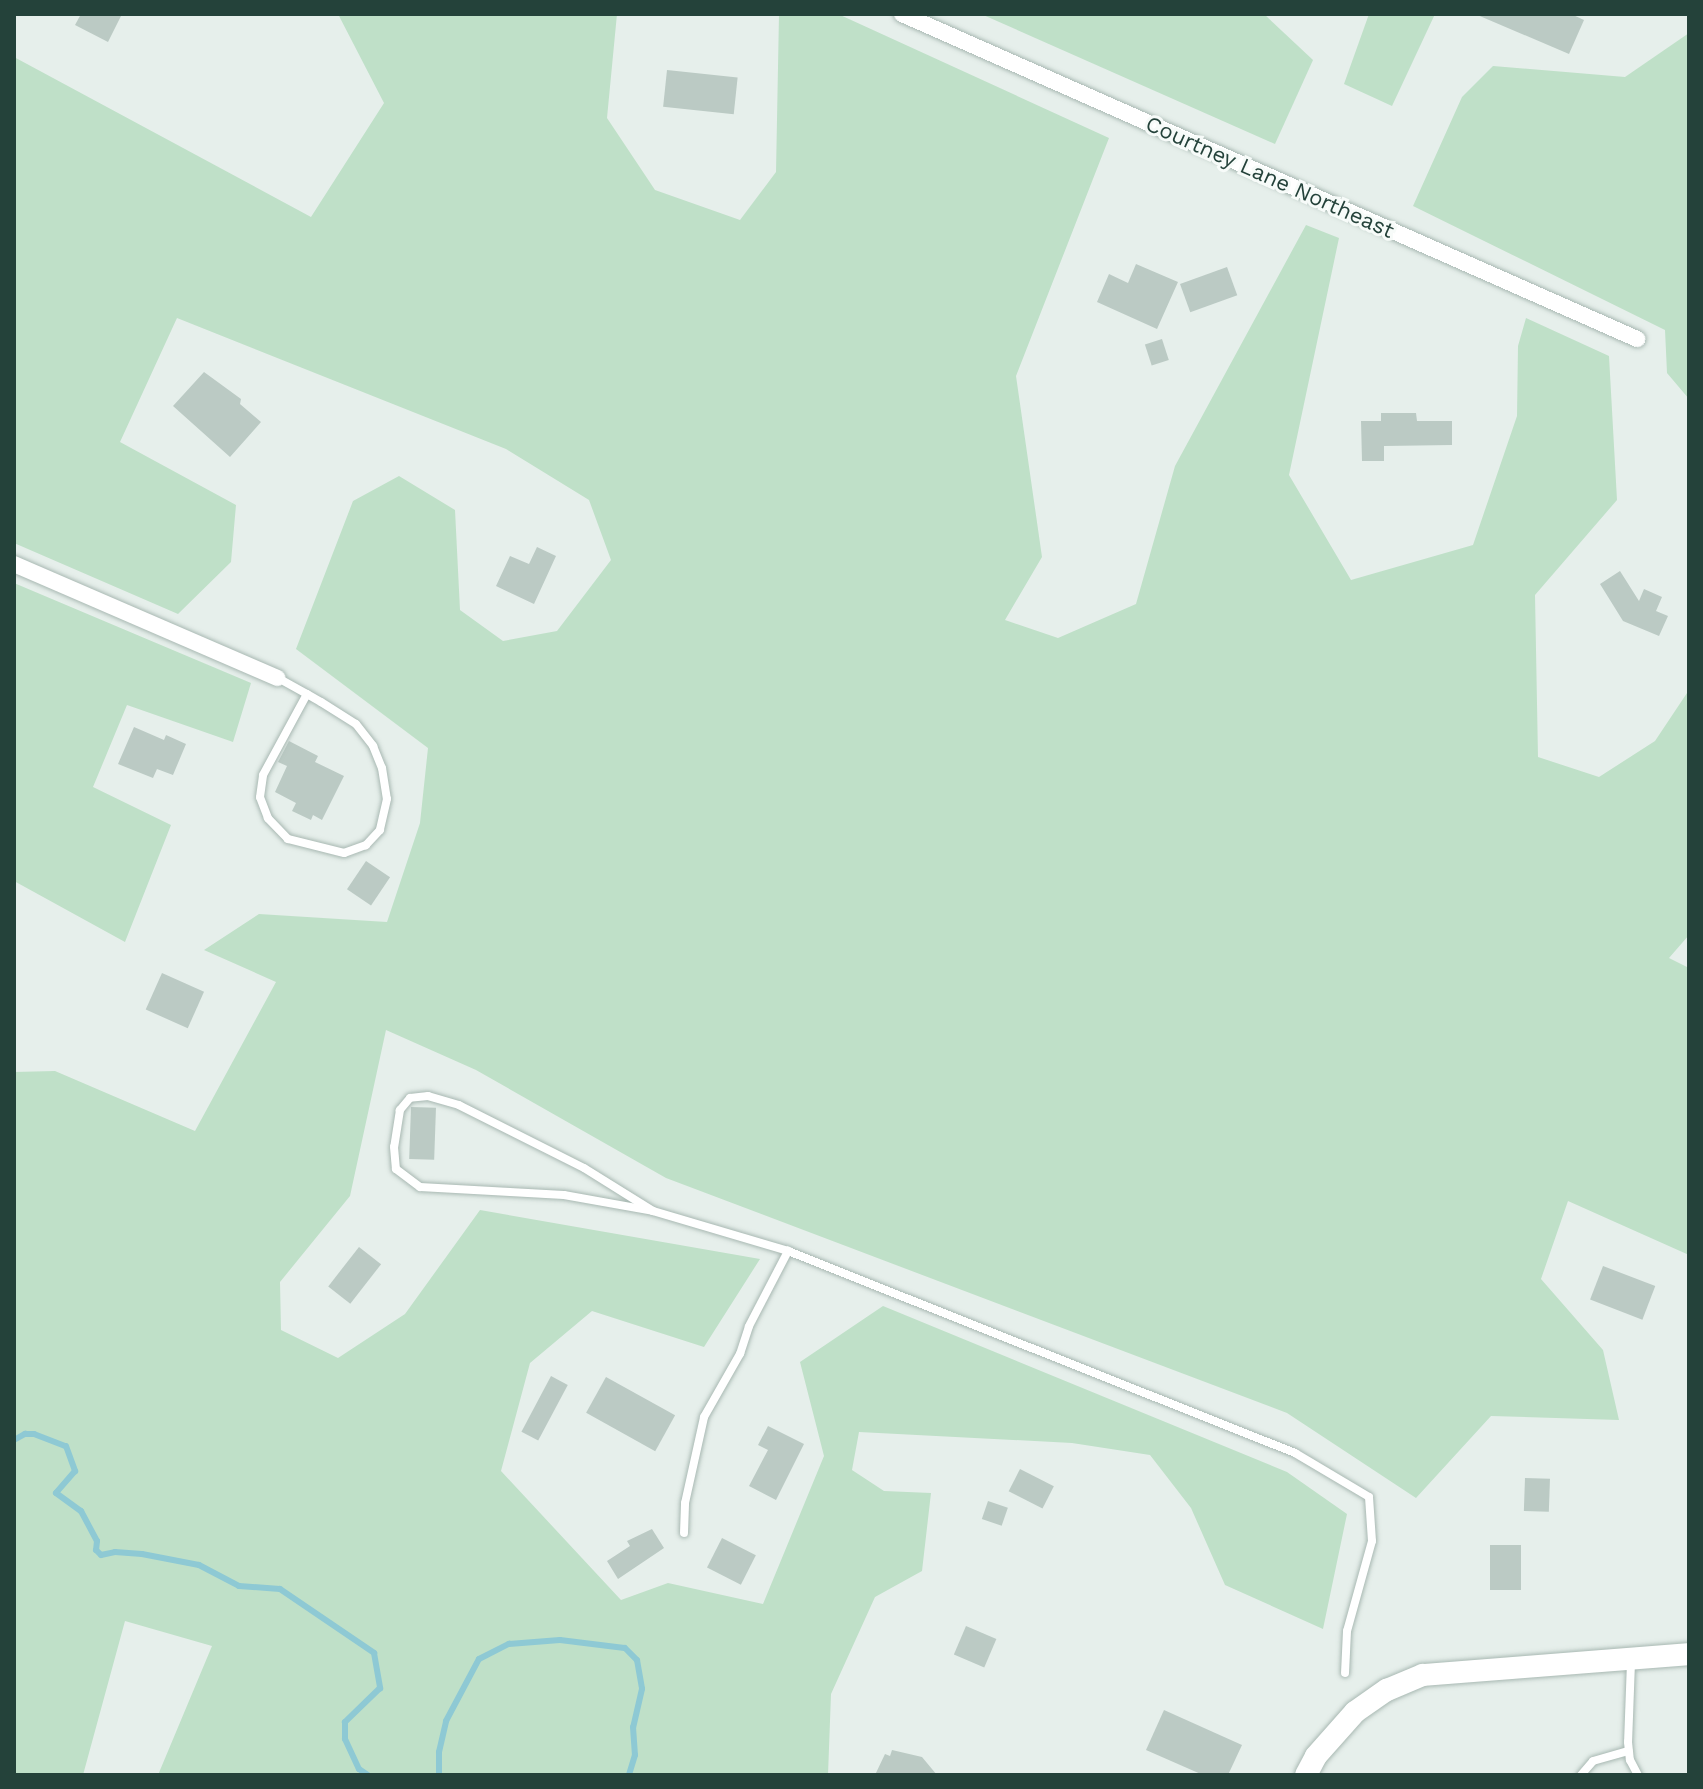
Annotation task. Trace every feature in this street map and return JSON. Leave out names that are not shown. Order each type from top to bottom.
[{"type":"street","name":"Courtney Lane Northeast","points":[[902,14],[1637,339]]},
{"type":"street","points":[[14,564],[277,678]]},
{"type":"street","points":[[1306,1775],[1316,1756],[1355,1712],[1387,1690],[1423,1675],[1689,1654]]},
{"type":"lane","points":[[277,678],[307,694],[356,724],[373,746],[382,768],[387,799],[380,830],[366,845],[344,853],[288,839],[268,818],[260,797],[263,775],[307,694]]},
{"type":"lane","points":[[653,1211],[584,1168],[459,1105],[428,1096],[410,1098],[400,1110],[394,1147],[396,1169],[420,1187],[564,1195],[653,1211],[788,1251],[1295,1453],[1369,1497],[1372,1541],[1347,1631],[1345,1673]]},
{"type":"lane","points":[[684,1533],[685,1503],[704,1417],[740,1354],[749,1326],[788,1251]]},
{"type":"lane","points":[[1631,1659],[1629,1751],[1635,1773]]},
{"type":"lane","points":[[1581,1775],[1593,1761],[1629,1751]]},
{"type":"green space","points":[[338,14],[617,14],[607,118],[655,190],[740,220],[776,172],[779,14],[838,14],[1109,138],[1016,376],[1042,557],[1005,620],[1058,638],[1136,604],[1175,466],[1306,225],[1339,238],[1289,475],[1351,580],[1473,545],[1517,416],[1518,346],[1526,318],[1609,356],[1617,500],[1535,595],[1538,757],[1599,777],[1655,741],[1689,690],[1689,935],[1669,958],[1689,968],[1689,1255],[1568,1201],[1541,1279],[1603,1350],[1619,1420],[1491,1416],[1416,1498],[1287,1413],[666,1178],[476,1070],[386,1030],[350,1196],[280,1282],[281,1330],[338,1358],[405,1314],[480,1210],[760,1259],[704,1347],[592,1311],[530,1363],[501,1471],[621,1600],[668,1583],[763,1604],[824,1456],[800,1362],[883,1306],[1287,1472],[1347,1514],[1323,1629],[1225,1585],[1191,1508],[1150,1455],[1072,1443],[859,1432],[852,1470],[884,1491],[931,1493],[922,1571],[875,1597],[831,1694],[828,1775],[158,1775],[212,1646],[125,1621],[83,1775],[14,1775],[14,1072],[55,1071],[195,1131],[276,982],[204,950],[259,914],[387,922],[420,823],[428,748],[296,649],[353,501],[399,476],[455,510],[460,610],[503,641],[557,631],[611,560],[589,500],[506,449],[177,318],[120,442],[236,505],[231,562],[178,614],[14,543],[14,57],[311,217],[384,103]]},
{"type":"green space","points":[[981,14],[1264,14],[1313,60],[1275,144]]},
{"type":"green space","points":[[1369,14],[1435,14],[1392,106],[1344,84]]},
{"type":"green space","points":[[1689,33],[1689,399],[1667,373],[1665,330],[1413,206],[1462,97],[1493,66],[1625,77]]},
{"type":"green space","points":[[14,583],[251,683],[233,742],[127,705],[93,787],[171,825],[125,942],[14,881]]},
{"type":"building","points":[[81,14],[122,14],[108,42],[75,25]]},
{"type":"building","points":[[1475,14],[1571,14],[1584,20],[1569,54]]},
{"type":"building","points":[[667,70],[738,77],[734,114],[663,107]]},
{"type":"building","points":[[1136,264],[1178,282],[1157,329],[1097,302],[1109,274],[1128,283]]},
{"type":"building","points":[[1227,267],[1237,295],[1190,312],[1180,284]]},
{"type":"building","points":[[1162,339],[1169,360],[1152,365],[1145,345]]},
{"type":"building","points":[[204,372],[241,399],[240,404],[261,422],[230,457],[173,406]]},
{"type":"building","points":[[1381,413],[1416,413],[1417,421],[1452,421],[1452,445],[1384,446],[1384,461],[1362,461],[1361,421],[1381,421]]},
{"type":"building","points":[[537,547],[556,556],[534,604],[496,586],[510,556],[529,564]]},
{"type":"building","points":[[1620,571],[1639,601],[1644,589],[1662,597],[1656,611],[1668,616],[1659,636],[1623,621],[1600,584]]},
{"type":"building","points":[[134,727],[164,740],[166,735],[186,744],[173,775],[157,769],[153,778],[118,764]]},
{"type":"building","points":[[289,741],[318,756],[315,762],[344,776],[322,820],[313,815],[311,820],[292,811],[296,803],[275,792],[287,766],[278,762]]},
{"type":"building","points":[[366,861],[390,877],[371,905],[347,889]]},
{"type":"building","points":[[162,973],[204,992],[188,1028],[146,1010]]},
{"type":"building","points":[[411,1107],[436,1108],[434,1160],[409,1159]]},
{"type":"building","points":[[359,1247],[381,1264],[350,1304],[328,1286]]},
{"type":"building","points":[[1603,1266],[1655,1286],[1642,1320],[1590,1300]]},
{"type":"building","points":[[551,1376],[568,1385],[538,1441],[521,1432]]},
{"type":"building","points":[[606,1377],[675,1415],[655,1451],[586,1413]]},
{"type":"building","points":[[768,1426],[804,1444],[776,1500],[749,1486],[768,1450],[758,1445]]},
{"type":"building","points":[[1020,1469],[1054,1486],[1043,1509],[1009,1491]]},
{"type":"building","points":[[1525,1478],[1550,1479],[1549,1512],[1524,1511]]},
{"type":"building","points":[[988,1501],[1008,1508],[1002,1526],[982,1519]]},
{"type":"building","points":[[652,1529],[664,1548],[618,1579],[607,1561],[630,1546],[627,1541]]},
{"type":"building","points":[[722,1538],[756,1555],[741,1585],[707,1567]]},
{"type":"building","points":[[1490,1545],[1521,1545],[1521,1590],[1490,1590]]},
{"type":"building","points":[[966,1626],[996,1639],[984,1667],[954,1655]]},
{"type":"building","points":[[1164,1710],[1242,1745],[1228,1775],[1203,1775],[1146,1750]]},
{"type":"building","points":[[892,1750],[922,1757],[937,1775],[875,1775],[885,1754],[890,1756]]},
{"type":"waterway","points":[[14,1440],[25,1434],[34,1434],[66,1446],[75,1471],[56,1493],[81,1511],[97,1541],[96,1550],[101,1555],[115,1552],[142,1554],[199,1565],[239,1586],[280,1589],[374,1653],[380,1688],[345,1722],[345,1739],[359,1769],[368,1775]]},
{"type":"waterway","points":[[439,1775],[439,1752],[446,1721],[479,1659],[509,1644],[560,1640],[625,1648],[637,1660],[642,1689],[633,1727],[635,1755],[629,1775]]}]
